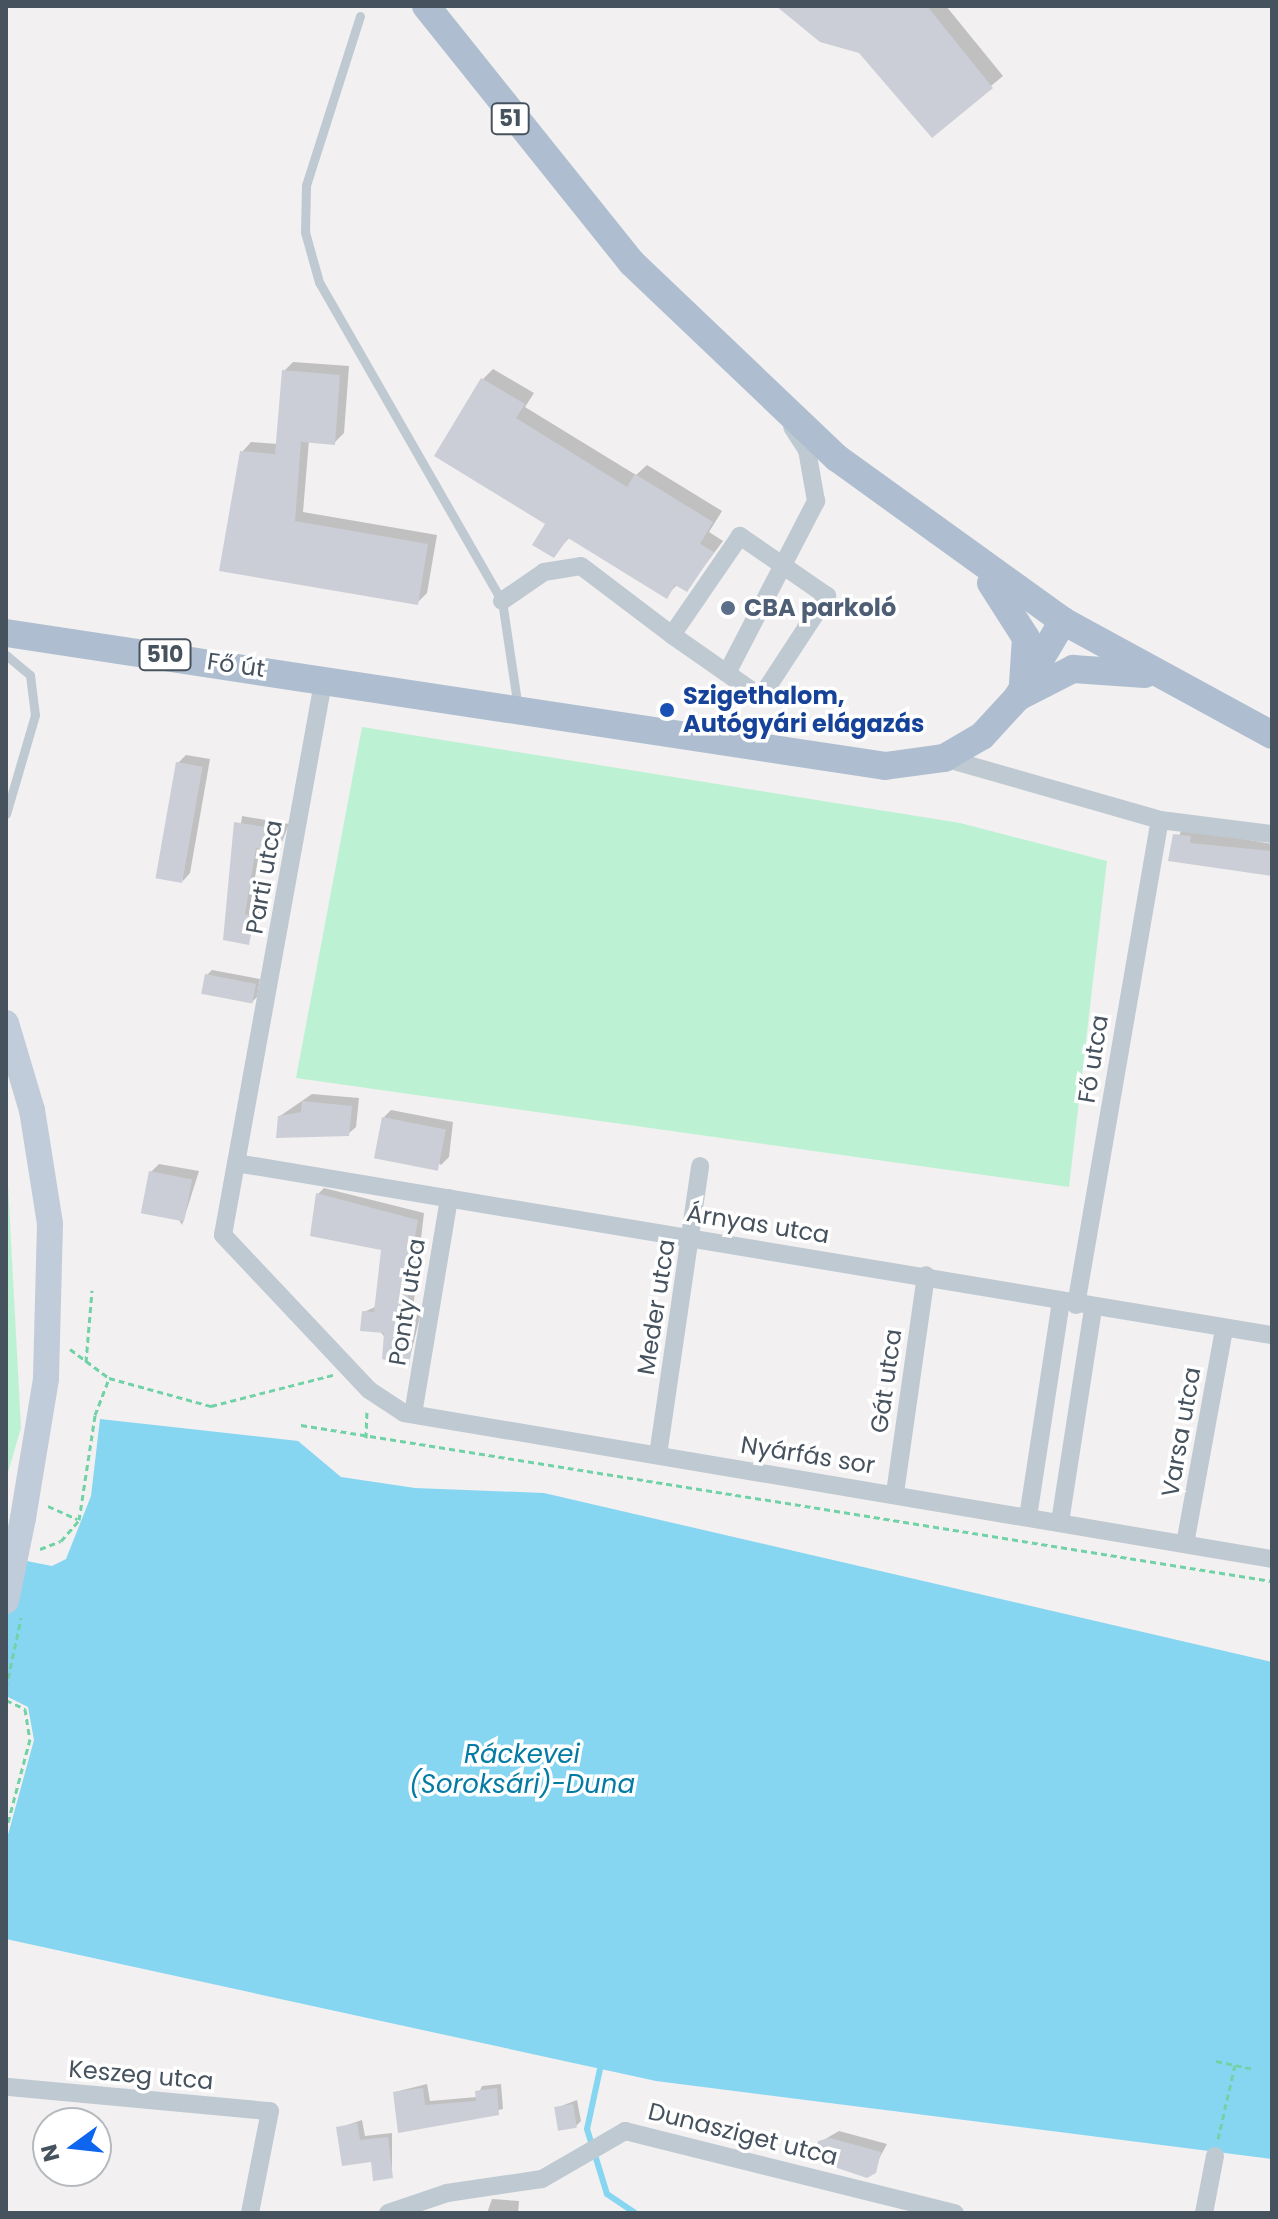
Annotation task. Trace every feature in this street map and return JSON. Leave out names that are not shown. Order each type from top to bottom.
[{"type":"main road","name":"51","points":[[426,6],[592,218],[721,355],[771,395],[837,458],[1063,621],[1272,735]]},
{"type":"main road","points":[[968,555],[1009,605],[1026,638],[1017,698]]},
{"type":"main road","name":"510","points":[[324,677],[885,766],[944,758],[982,736],[1017,698],[1063,621]]},
{"type":"main road","name":"Fő út","points":[[6,633],[324,677]]},
{"type":"main road","points":[[1017,698],[1073,669],[1162,676]]},
{"type":"street","points":[[727,673],[789,564],[816,501],[814,473],[771,395]]},
{"type":"street","points":[[502,601],[544,572],[581,566],[672,635],[761,697],[827,596],[789,564],[740,536],[672,635]]},
{"type":"street","name":"Parti utca","points":[[236,1163],[324,677]]},
{"type":"street","points":[[944,758],[1160,820],[1272,834]]},
{"type":"street","name":"Fő utca","points":[[1028,1517],[1077,1305],[1160,820]]},
{"type":"street","points":[[6,1023],[32,1110],[50,1224],[46,1379],[34,1511],[6,1601]]},
{"type":"street","name":"Árnyas utca","points":[[236,1163],[926,1275],[1077,1305],[1272,1335]]},
{"type":"street","name":"Nyárfás sor","points":[[236,1163],[223,1235],[369,1390],[413,1414],[1272,1559]]},
{"type":"street","name":"Meder utca","points":[[658,1455],[700,1166]]},
{"type":"street","name":"Ponty utca","points":[[413,1414],[449,1198]]},
{"type":"street","name":"Gát utca","points":[[895,1493],[926,1275]]},
{"type":"street","name":"Fő utca","points":[[1060,1522],[1077,1305]]},
{"type":"street","name":"Varsa utca","points":[[1185,1544],[1224,1329]]},
{"type":"street","name":"Keszeg utca","points":[[9,2087],[270,2111],[250,2213]]},
{"type":"street","name":"Dunasziget utca","points":[[388,2213],[447,2193],[542,2179],[625,2131],[650,2132],[955,2213]]},
{"type":"street","points":[[1204,2213],[1215,2156]]},
{"type":"lane","points":[[360,16],[306,185],[305,232],[319,282],[502,601],[518,708]]},
{"type":"lane","points":[[6,655],[30,675],[35,715],[6,814]]},
{"type":"path","points":[[86,1362],[92,1290]]},
{"type":"path","points":[[70,1333],[71,1349],[109,1378],[211,1406],[351,1369]]},
{"type":"path","points":[[38,1549],[61,1541],[79,1520],[95,1415],[109,1378]]},
{"type":"path","points":[[366,1438],[369,1390]]},
{"type":"path","points":[[301,1425],[366,1438],[1272,1581]]},
{"type":"path","points":[[34,1511],[79,1520]]},
{"type":"path","points":[[6,1700],[25,1709],[30,1739],[6,1830]]},
{"type":"path","points":[[1216,2061],[1253,2069]]},
{"type":"path","points":[[1215,2156],[1235,2065]]},
{"type":"green space","points":[[362,727],[960,823],[1107,861],[1069,1187],[296,1078]]},
{"type":"green space","points":[[6,1147],[21,1428],[6,1479]]},
{"type":"water","name":"Ráckevei (Soroksári)-Duna","points":[[100,1419],[298,1441],[341,1477],[415,1488],[544,1493],[1272,1662],[1272,2159],[656,2081],[6,1939],[6,1842],[34,1740],[28,1707],[6,1696],[6,1557],[52,1566],[66,1559],[91,1496]]},
{"type":"building","points":[[776,6],[927,6],[993,88],[932,138],[859,53],[820,42]]},
{"type":"building","points":[[282,370],[340,375],[335,445],[301,442],[295,521],[428,544],[418,605],[219,571],[240,451],[275,454]]},
{"type":"building","points":[[481,378],[525,404],[516,418],[627,487],[635,474],[713,522],[700,544],[714,552],[687,592],[675,585],[667,599],[568,538],[554,558],[532,545],[545,524],[434,456]]},
{"type":"building","points":[[176,762],[203,767],[182,883],[156,878]]},
{"type":"building","points":[[234,822],[284,830],[280,852],[256,848],[245,914],[254,916],[249,945],[223,940]]},
{"type":"building","points":[[1173,834],[1191,836],[1190,843],[1272,851],[1272,876],[1168,861]]},
{"type":"building","points":[[205,974],[256,984],[252,1004],[201,994]]},
{"type":"building","points":[[302,1101],[352,1106],[349,1136],[276,1138],[278,1116],[301,1112]]},
{"type":"building","points":[[382,1117],[446,1129],[438,1171],[374,1158]]},
{"type":"building","points":[[149,1171],[192,1179],[184,1222],[141,1213]]},
{"type":"building","points":[[316,1193],[418,1220],[409,1269],[407,1315],[416,1315],[409,1367],[382,1359],[384,1333],[360,1331],[362,1311],[374,1312],[381,1250],[310,1236]]},
{"type":"building","points":[[423,2088],[425,2105],[476,2101],[475,2091],[497,2088],[499,2115],[398,2133],[393,2092]]},
{"type":"building","points":[[573,2104],[577,2128],[558,2131],[554,2107]]},
{"type":"building","points":[[357,2123],[360,2140],[388,2137],[393,2178],[373,2181],[371,2162],[342,2166],[336,2127]]},
{"type":"building","points":[[830,2138],[881,2152],[876,2173],[867,2178],[814,2160],[818,2141]]},
{"type":"waterway","points":[[600,2069],[587,2129],[607,2194],[635,2213]]},
{"type":"place","name":"CBA parkoló","points":[[728,608]]},
{"type":"place","name":"Szigethalom, Autógyári elágazás","points":[[667,710]]}]
